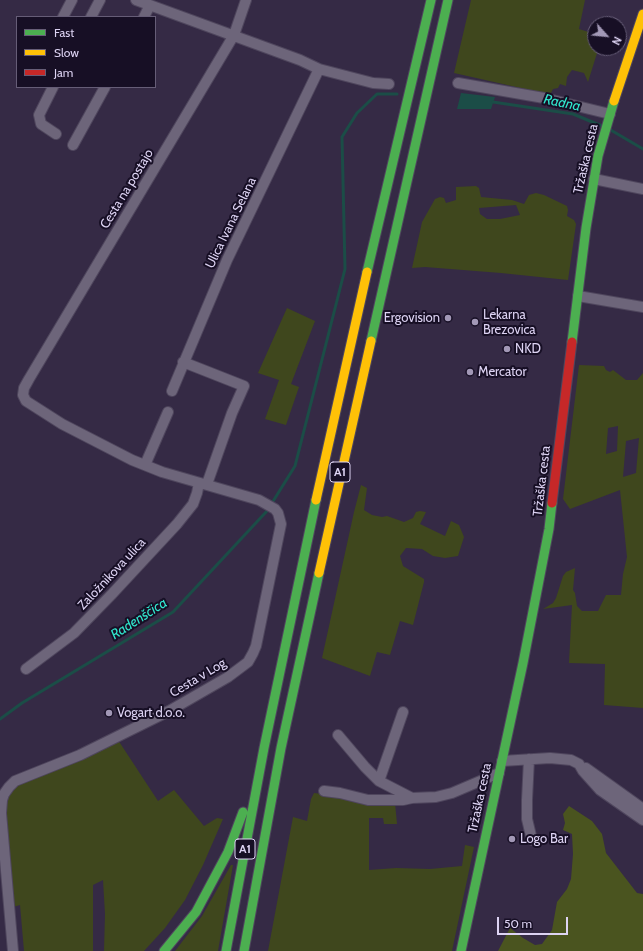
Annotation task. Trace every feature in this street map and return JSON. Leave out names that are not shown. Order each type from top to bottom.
[{"type":"main road","name":"A1","points":[[226,951],[264,748],[317,501],[378,224],[431,0]]},
{"type":"main road","name":"A1","points":[[244,951],[286,725],[339,480],[448,0]]},
{"type":"main road","name":"Tržaška cesta","points":[[461,951],[549,529],[588,210],[594,179],[608,123],[643,14]]},
{"type":"main road","points":[[164,951],[196,912],[220,870],[236,832],[244,808],[250,776],[255,760],[264,748]]},
{"type":"street","points":[[63,16],[72,0]]},
{"type":"street","points":[[92,16],[100,0]]},
{"type":"street","points":[[136,0],[234,35],[300,60],[319,69],[373,83],[389,84]]},
{"type":"street","name":"Cesta na postajo","points":[[145,465],[62,424],[26,401],[23,395],[24,388],[234,35],[246,0]]},
{"type":"street","points":[[144,16],[150,5]]},
{"type":"street","name":"Ulica Ivana Selana","points":[[172,391],[227,260],[319,69]]},
{"type":"street","points":[[458,83],[544,98],[608,123]]},
{"type":"street","points":[[52,88],[39,115],[41,124],[56,134]]},
{"type":"street","points":[[73,145],[104,88]]},
{"type":"street","points":[[594,179],[643,189]]},
{"type":"street","points":[[578,296],[643,307]]},
{"type":"street","name":"Založnikova ulica","points":[[26,669],[74,633],[177,524],[193,504],[203,484],[244,386],[183,362]]},
{"type":"street","points":[[168,412],[145,465],[203,484]]},
{"type":"street","name":"Cesta v Log","points":[[13,951],[1,813],[2,800],[6,791],[15,781],[80,755],[126,734],[228,677],[248,662],[256,646],[281,524],[278,513],[271,506],[240,494],[203,484]]},
{"type":"street","points":[[379,781],[403,712]]},
{"type":"street","points":[[338,735],[379,781],[412,798]]},
{"type":"street","points":[[502,760],[563,758],[571,760],[620,791],[643,809]]},
{"type":"street","points":[[528,759],[527,819],[532,840]]},
{"type":"street","points":[[579,764],[583,771],[600,790],[643,820]]},
{"type":"street","points":[[324,791],[340,793],[368,800],[397,801],[412,798],[436,797],[452,793],[499,773]]},
{"type":"shaded area","points":[[471,0],[585,0],[579,29],[587,32],[587,56],[596,56],[588,82],[584,73],[572,70],[567,77],[566,86],[560,84],[558,88],[553,89],[551,93],[543,93],[454,73]]},
{"type":"shaded area","points":[[461,93],[495,97],[491,109],[457,109]]},
{"type":"shaded area","points":[[476,186],[479,188],[481,197],[512,200],[524,204],[529,195],[536,193],[544,195],[567,206],[567,216],[574,220],[576,224],[568,280],[425,267],[412,268],[422,222],[435,199],[440,197],[444,198],[446,203],[456,200],[456,187]],"holes":[[[516,205],[520,215],[500,219],[487,219],[480,214],[479,208]]]},
{"type":"shaded area","points":[[287,308],[315,321],[291,384],[299,387],[286,425],[265,419],[279,380],[258,373]]},
{"type":"shaded area","points":[[579,365],[604,366],[606,370],[610,372],[613,370],[626,380],[637,380],[643,373],[643,708],[604,705],[605,664],[569,663],[572,605],[543,609],[553,603],[563,576],[566,572],[575,568],[573,590],[575,593],[577,606],[582,611],[598,611],[606,595],[621,595],[623,574],[627,557],[620,490],[570,509],[563,499]],"holes":[[[618,426],[617,451],[606,454],[608,428]],[[639,438],[636,473],[623,477],[626,441]]]},
{"type":"shaded area","points":[[361,485],[367,488],[364,510],[372,515],[382,517],[387,516],[404,522],[413,518],[416,512],[426,512],[420,524],[445,536],[451,521],[459,525],[464,537],[458,556],[445,558],[433,556],[422,549],[406,548],[400,556],[403,566],[424,579],[424,582],[413,625],[400,621],[390,655],[377,652],[370,676],[322,658]]},
{"type":"shaded area","points":[[118,741],[158,801],[174,790],[204,826],[217,818],[223,819],[203,865],[185,900],[165,928],[144,951],[104,951],[105,914],[103,880],[93,885],[93,951],[24,951],[20,905],[13,907],[5,825],[7,800],[13,788],[20,782]]},
{"type":"shaded area","points":[[314,793],[395,803],[397,824],[384,824],[383,818],[369,818],[369,870],[396,868],[430,869],[462,866],[465,845],[474,847],[452,951],[268,951],[293,817],[307,821],[311,799]]},
{"type":"shaded area","points":[[231,865],[233,865],[218,951],[175,951],[202,916]]},
{"type":"green space","points":[[569,806],[592,821],[602,834],[606,853],[637,893],[643,894],[643,951],[498,951],[510,928],[535,945],[542,944],[552,930],[557,902],[567,889],[571,879],[573,854],[572,834],[563,830],[565,823],[563,814]]},
{"type":"waterway","name":"Radenščica","points":[[0,719],[22,703],[173,612],[267,511],[295,466],[345,269],[342,137],[357,113],[377,94],[397,94]]},
{"type":"waterway","name":"Radna","points":[[493,102],[573,114],[602,126]]},
{"type":"waterway","name":"Radna","points":[[609,129],[643,149]]},
{"type":"traffic: fast","points":[[367,272],[431,0]]},
{"type":"traffic: fast","points":[[371,341],[448,0]]},
{"type":"traffic: fast","points":[[572,342],[586,228],[598,156],[614,101]]},
{"type":"traffic: fast","points":[[226,951],[264,748],[316,500]]},
{"type":"traffic: fast","points":[[461,951],[523,663],[549,529],[552,503]]},
{"type":"traffic: fast","points":[[244,951],[281,748],[319,573]]},
{"type":"traffic: fast","points":[[164,951],[196,912],[228,852],[243,812]]},
{"type":"traffic: slow","points":[[614,101],[643,14]]},
{"type":"traffic: slow","points":[[316,500],[367,272]]},
{"type":"traffic: slow","points":[[319,573],[371,341]]},
{"type":"traffic: jam","points":[[552,503],[572,342]]},
{"type":"place","name":"Ergovision","points":[[448,318]]},
{"type":"place","name":"Lekarna Brezovica","points":[[475,322]]},
{"type":"place","name":"NKD","points":[[507,349]]},
{"type":"place","name":"Mercator","points":[[470,372]]},
{"type":"place","name":"Vogart d.o.o.","points":[[109,713]]},
{"type":"place","name":"Logo Bar","points":[[512,839]]}]
